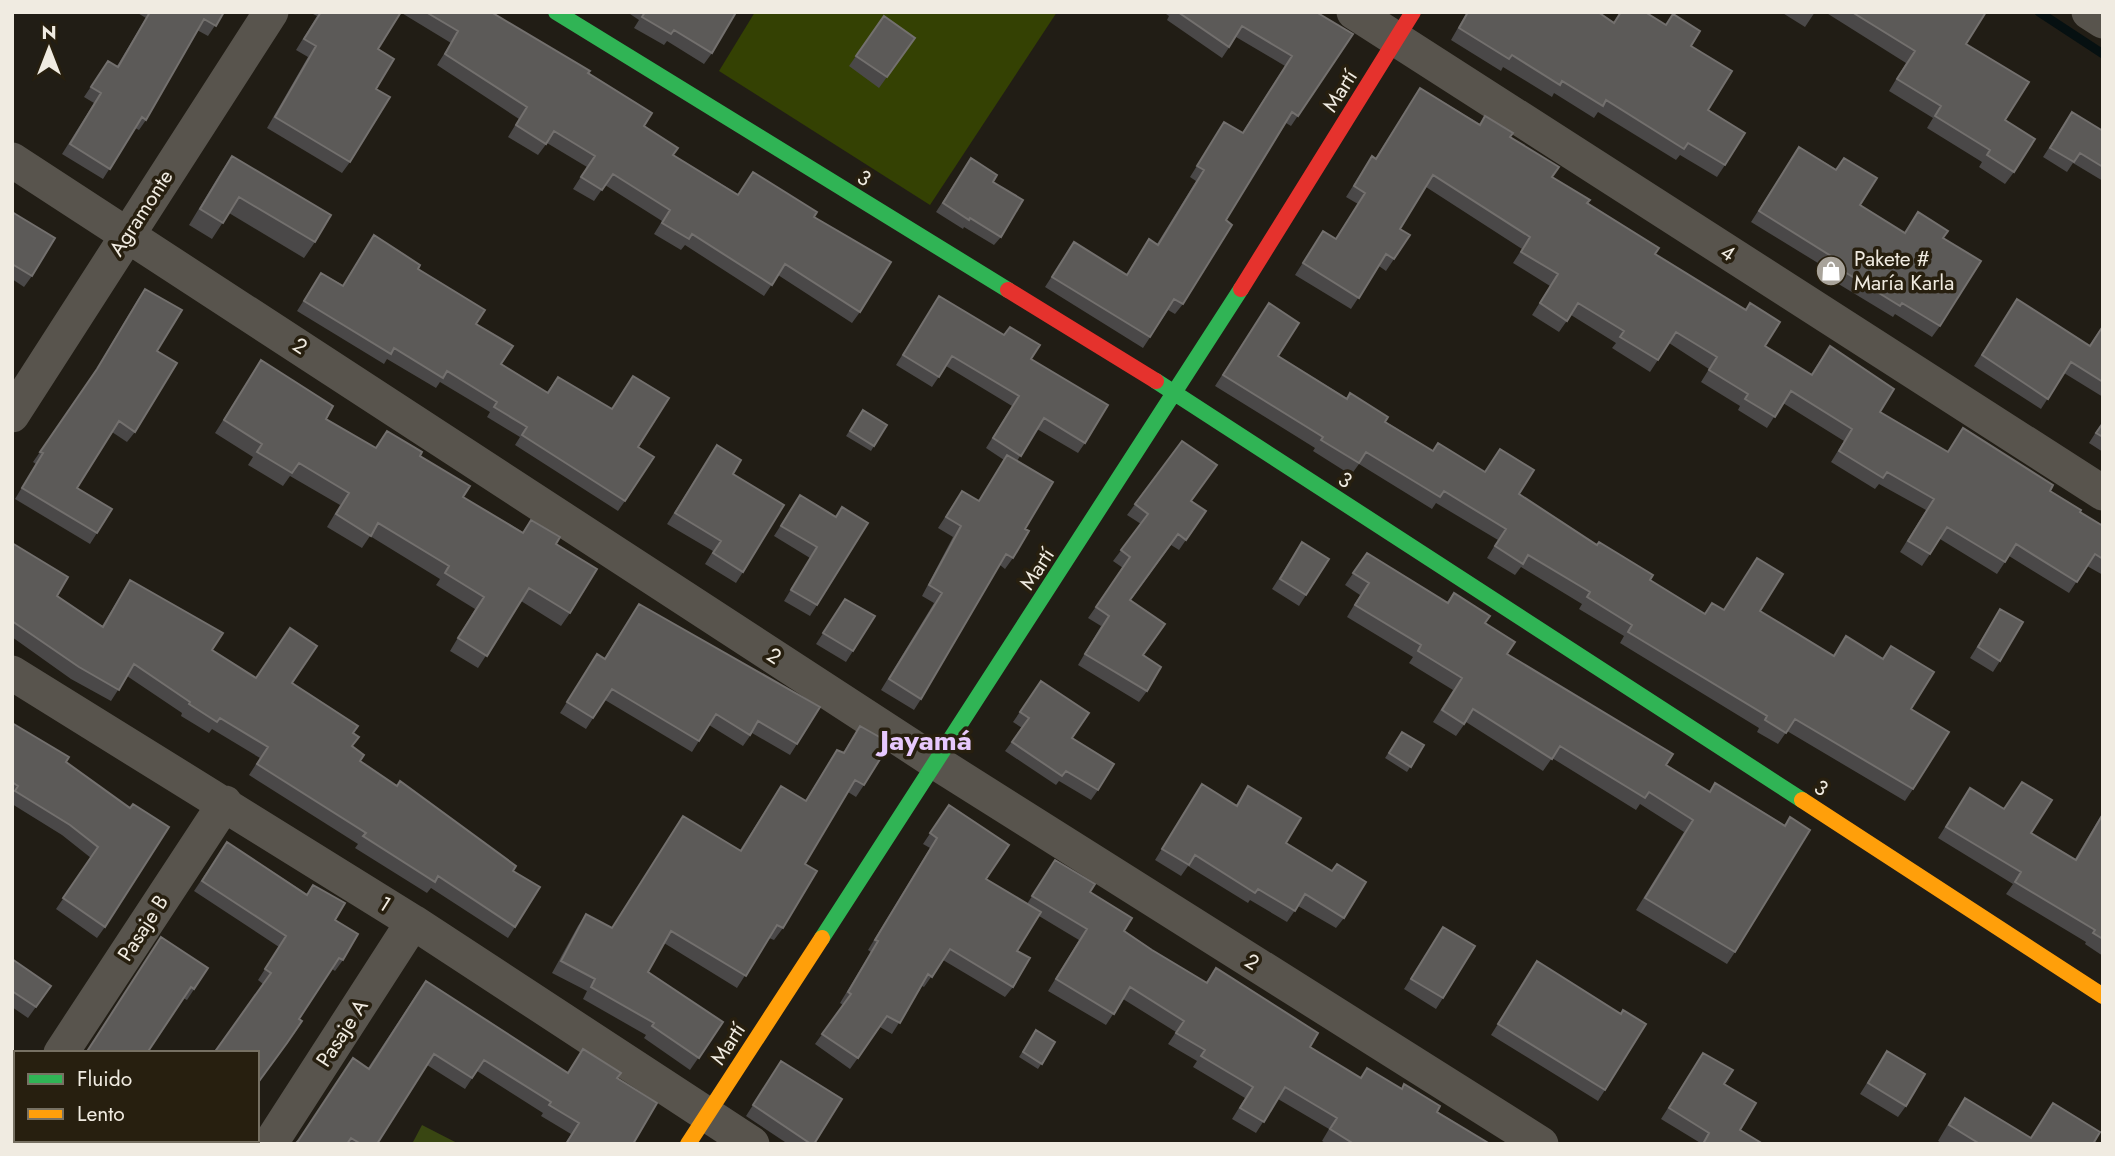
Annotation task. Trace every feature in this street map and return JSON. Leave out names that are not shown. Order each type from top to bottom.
[{"type":"street","name":"Agramonte","points":[[12,415],[271,12]]},
{"type":"street","name":"3","points":[[556,12],[1176,394],[2103,996]]},
{"type":"street","name":"4","points":[[1354,12],[1405,26],[2103,493]]},
{"type":"street","points":[[2089,12],[2103,21]]},
{"type":"street","name":"Martí","points":[[697,1129],[1176,394],[1405,26]]},
{"type":"street","name":"2","points":[[12,160],[128,233],[937,763],[1541,1144]]},
{"type":"street","name":"1","points":[[12,673],[413,922],[697,1129],[752,1144]]},
{"type":"street","name":"Pasaje B","points":[[62,1051],[225,803]]},
{"type":"street","name":"Pasaje A","points":[[270,1144],[413,922]]},
{"type":"green space","points":[[755,12],[1057,12],[930,205],[719,71]]},
{"type":"green space","points":[[422,1125],[459,1144],[412,1144]]},
{"type":"building","points":[[150,12],[224,12],[216,26],[204,19],[146,120],[142,117],[110,169],[70,144],[101,93],[91,87],[108,61],[118,67]]},
{"type":"building","points":[[321,12],[401,12],[378,49],[394,59],[376,89],[390,97],[350,162],[275,117],[316,46],[304,39]]},
{"type":"building","points":[[426,12],[491,12],[590,71],[588,73],[652,113],[644,126],[678,148],[673,155],[738,195],[753,172],[817,212],[814,217],[891,262],[860,312],[785,264],[772,285],[692,234],[689,239],[662,223],[670,210],[613,174],[602,190],[581,177],[595,156],[554,131],[546,144],[516,125],[527,107],[445,54],[458,31]]},
{"type":"building","points":[[645,12],[735,14],[712,53],[674,30],[671,34],[642,17]]},
{"type":"building","points":[[1178,12],[1316,12],[1353,34],[1298,116],[1292,112],[1226,220],[1232,225],[1183,304],[1174,299],[1150,337],[1052,277],[1074,242],[1127,275],[1149,239],[1158,245],[1204,170],[1197,166],[1224,122],[1243,133],[1292,56],[1242,26],[1229,47]]},
{"type":"building","points":[[1468,12],[1598,12],[1614,23],[1621,12],[1645,12],[1666,25],[1673,14],[1700,31],[1691,46],[1732,71],[1708,110],[1745,133],[1725,165],[1688,143],[1684,149],[1606,100],[1603,106],[1562,81],[1560,85],[1512,55],[1509,59],[1459,28]]},
{"type":"building","points":[[1852,12],[1986,12],[1966,44],[2029,82],[2005,120],[2035,139],[2014,172],[1987,155],[1990,150],[1935,116],[1941,106],[1897,79],[1915,51]]},
{"type":"building","points":[[884,16],[915,38],[887,77],[856,56]]},
{"type":"building","points":[[1420,88],[1480,125],[1485,116],[1513,133],[1510,137],[1559,167],[1552,177],[1590,200],[1587,203],[1659,248],[1655,254],[1746,310],[1750,303],[1780,322],[1765,346],[1812,375],[1830,346],[1894,389],[1880,412],[1948,452],[1963,428],[2053,485],[2050,491],[2103,526],[2103,559],[2095,554],[2077,582],[2016,544],[2005,562],[1947,527],[1930,554],[1908,541],[1934,499],[1887,472],[1883,478],[1839,451],[1852,429],[1791,391],[1775,417],[1745,399],[1748,394],[1709,370],[1717,357],[1676,332],[1658,360],[1620,337],[1624,331],[1578,303],[1567,321],[1540,303],[1558,274],[1521,252],[1530,237],[1433,175],[1400,229],[1410,235],[1394,259],[1386,254],[1359,298],[1303,263],[1323,231],[1336,239],[1365,193],[1354,186],[1372,156],[1376,159]]},
{"type":"building","points":[[2072,112],[2103,131],[2103,167],[2080,153],[2074,162],[2050,148]]},
{"type":"building","points":[[1799,147],[1836,170],[1844,158],[1877,178],[1860,205],[1905,233],[1918,212],[1948,231],[1943,238],[1981,261],[1940,326],[1902,303],[1900,306],[1835,266],[1839,261],[1759,211]]},
{"type":"building","points":[[232,156],[331,215],[315,242],[239,197],[223,223],[200,209]]},
{"type":"building","points":[[971,158],[997,175],[993,182],[1023,200],[1001,237],[943,203]]},
{"type":"building","points":[[12,212],[55,238],[32,276],[12,264]]},
{"type":"building","points":[[374,235],[420,265],[418,269],[485,310],[476,324],[513,346],[501,364],[548,393],[558,377],[612,409],[633,376],[669,398],[638,447],[654,457],[625,501],[522,435],[527,427],[494,407],[497,402],[447,371],[443,378],[394,348],[391,354],[304,301],[321,273],[343,286]]},
{"type":"building","points":[[145,289],[182,310],[157,351],[177,363],[135,432],[119,421],[77,488],[112,509],[97,533],[22,488],[43,453],[40,452],[97,369]]},
{"type":"building","points":[[939,296],[1004,335],[1010,327],[1040,345],[1031,359],[1108,405],[1085,443],[1044,418],[1021,456],[993,438],[1019,396],[952,356],[939,377],[903,355]]},
{"type":"building","points":[[2017,299],[2090,346],[2103,326],[2103,382],[2071,362],[2048,399],[1982,355]]},
{"type":"building","points":[[1269,303],[1299,323],[1278,356],[1347,399],[1350,393],[1388,417],[1385,422],[1433,451],[1438,443],[1485,472],[1500,449],[1534,470],[1519,494],[1597,545],[1599,542],[1653,575],[1650,580],[1705,614],[1712,603],[1724,610],[1757,558],[1783,574],[1760,611],[1834,656],[1846,636],[1883,659],[1891,646],[1934,672],[1911,709],[1949,732],[1913,789],[1795,719],[1786,733],[1765,720],[1767,716],[1628,632],[1632,625],[1587,597],[1590,592],[1528,555],[1523,564],[1495,546],[1506,529],[1444,491],[1440,497],[1366,452],[1359,463],[1321,440],[1323,437],[1223,375]]},
{"type":"building","points":[[261,360],[333,406],[326,419],[376,448],[387,431],[422,452],[420,456],[470,486],[463,497],[523,533],[531,520],[560,537],[556,544],[597,569],[570,613],[529,588],[487,656],[458,638],[484,597],[445,573],[449,566],[378,523],[371,536],[336,514],[349,493],[299,463],[292,473],[257,452],[262,444],[224,420]]},
{"type":"building","points":[[863,410],[887,425],[874,446],[850,431]]},
{"type":"building","points":[[2103,423],[2103,437],[2096,433]]},
{"type":"building","points":[[1182,441],[1217,465],[1191,501],[1206,511],[1186,540],[1178,534],[1130,600],[1165,624],[1143,655],[1161,667],[1147,691],[1085,654],[1109,616],[1096,607],[1130,557],[1121,550],[1148,514],[1135,504]]},
{"type":"building","points":[[717,445],[741,460],[733,474],[784,505],[743,572],[713,553],[721,541],[675,513]]},
{"type":"building","points":[[1007,455],[1053,482],[1025,529],[1029,531],[1013,558],[1006,554],[921,699],[889,679],[942,593],[929,585],[961,526],[946,517],[962,491],[979,501]]},
{"type":"building","points":[[800,495],[836,517],[842,507],[868,523],[817,605],[791,590],[817,547],[781,526]]},
{"type":"building","points":[[1302,542],[1329,559],[1306,595],[1280,579]]},
{"type":"building","points":[[12,543],[68,577],[57,596],[103,627],[130,580],[223,633],[212,650],[256,678],[290,628],[317,646],[292,683],[358,726],[353,733],[359,737],[352,746],[364,755],[360,761],[397,786],[400,781],[516,866],[513,871],[540,887],[515,927],[438,876],[435,882],[363,836],[366,833],[257,764],[268,747],[220,718],[217,722],[134,664],[119,690],[79,667],[12,621]]},
{"type":"building","points":[[1367,553],[1448,603],[1454,593],[1490,616],[1485,623],[1515,642],[1507,654],[1673,754],[1666,765],[1710,792],[1715,783],[1785,826],[1790,817],[1810,830],[1735,952],[1645,898],[1693,820],[1649,792],[1645,798],[1560,746],[1552,759],[1473,709],[1464,724],[1442,710],[1462,678],[1418,651],[1421,645],[1355,605],[1369,583],[1353,573]]},
{"type":"building","points":[[845,599],[875,616],[853,651],[823,633]]},
{"type":"building","points":[[639,604],[820,707],[797,744],[758,721],[750,735],[716,714],[699,741],[612,689],[593,718],[567,702],[597,654],[605,659]]},
{"type":"building","points":[[2000,609],[2023,622],[2000,661],[1978,647]]},
{"type":"building","points":[[1041,681],[1089,713],[1072,738],[1114,764],[1098,790],[1066,771],[1062,776],[1012,742],[1029,718],[1020,712]]},
{"type":"building","points":[[12,723],[69,757],[66,762],[130,808],[133,804],[169,827],[105,927],[63,898],[98,847],[70,825],[15,791],[18,786],[12,782]]},
{"type":"building","points":[[860,726],[890,743],[864,785],[855,780],[805,864],[817,871],[783,928],[777,925],[746,976],[671,931],[648,972],[723,1022],[699,1058],[652,1026],[654,1023],[591,987],[595,979],[561,961],[586,914],[612,928],[683,816],[741,851],[781,786],[806,801],[837,750],[844,753]]},
{"type":"building","points":[[1402,732],[1424,745],[1411,767],[1389,753]]},
{"type":"building","points":[[2022,782],[2052,800],[2031,833],[2076,860],[2103,814],[2103,939],[2093,933],[2095,930],[2015,882],[2021,872],[1946,827],[1970,788],[2004,809]]},
{"type":"building","points":[[1202,784],[1237,806],[1248,786],[1301,818],[1286,843],[1332,871],[1337,864],[1366,882],[1344,918],[1305,894],[1295,911],[1258,889],[1255,893],[1195,855],[1189,865],[1162,849]]},
{"type":"building","points":[[949,805],[1009,845],[986,879],[1041,912],[1017,951],[1030,958],[1013,987],[950,949],[932,977],[928,974],[900,1023],[887,1016],[858,1058],[822,1034],[851,994],[848,992],[878,941],[875,940],[937,838],[930,833]]},
{"type":"building","points":[[227,842],[307,895],[313,885],[345,903],[335,920],[358,934],[343,960],[339,958],[299,1019],[302,1021],[259,1081],[259,1051],[215,1051],[271,973],[265,969],[286,936],[202,881]]},
{"type":"building","points":[[1055,860],[1095,884],[1090,892],[1132,918],[1124,931],[1152,950],[1207,983],[1216,968],[1318,1033],[1310,1047],[1361,1078],[1367,1068],[1402,1089],[1404,1084],[1440,1106],[1437,1112],[1490,1144],[1354,1144],[1330,1129],[1337,1118],[1285,1087],[1264,1122],[1240,1108],[1253,1087],[1201,1056],[1205,1050],[1176,1033],[1184,1021],[1130,987],[1114,1014],[1056,979],[1087,929],[1032,896]]},
{"type":"building","points":[[1443,927],[1475,946],[1443,998],[1411,979]]},
{"type":"building","points":[[161,937],[208,968],[194,989],[191,987],[148,1051],[87,1051]]},
{"type":"building","points":[[12,959],[51,986],[36,1007],[12,991]]},
{"type":"building","points":[[1537,961],[1621,1014],[1623,1010],[1646,1024],[1605,1090],[1498,1024]]},
{"type":"building","points":[[426,981],[568,1073],[583,1049],[621,1073],[617,1078],[657,1103],[633,1144],[566,1144],[579,1123],[549,1105],[551,1102],[484,1060],[472,1078],[434,1054],[377,1144],[361,1144],[351,1138],[347,1144],[295,1144],[353,1058],[369,1069]]},
{"type":"building","points":[[1036,1030],[1055,1042],[1042,1064],[1023,1052]]},
{"type":"building","points":[[1887,1051],[1925,1074],[1906,1106],[1868,1083]]},
{"type":"building","points":[[1703,1053],[1733,1070],[1724,1084],[1756,1103],[1740,1130],[1763,1144],[1703,1144],[1709,1133],[1669,1108]]},
{"type":"building","points":[[781,1061],[842,1099],[814,1144],[753,1105]]},
{"type":"building","points":[[1965,1098],[2031,1138],[2053,1103],[2100,1132],[2093,1144],[1980,1144],[1949,1125]]},
{"type":"building","points":[[32,1142],[80,1142],[78,1144]]},
{"type":"building","points":[[139,1142],[220,1142],[219,1144],[138,1144]]},
{"type":"waterway","points":[[2039,12],[2103,54]]},
{"type":"traffic: fast","points":[[556,12],[1008,290]]},
{"type":"traffic: fast","points":[[822,938],[1241,289]]},
{"type":"traffic: fast","points":[[1156,381],[1802,800]]},
{"type":"traffic: slow","points":[[1802,800],[2103,996]]},
{"type":"traffic: slow","points":[[688,1144],[822,938]]},
{"type":"traffic: jam","points":[[1241,289],[1413,12]]},
{"type":"traffic: jam","points":[[1008,290],[1156,381]]},
{"type":"place","name":"Pakete # María Karla","points":[[1831,271]]},
{"type":"district","name":"Jayamá","points":[[926,740]]}]
